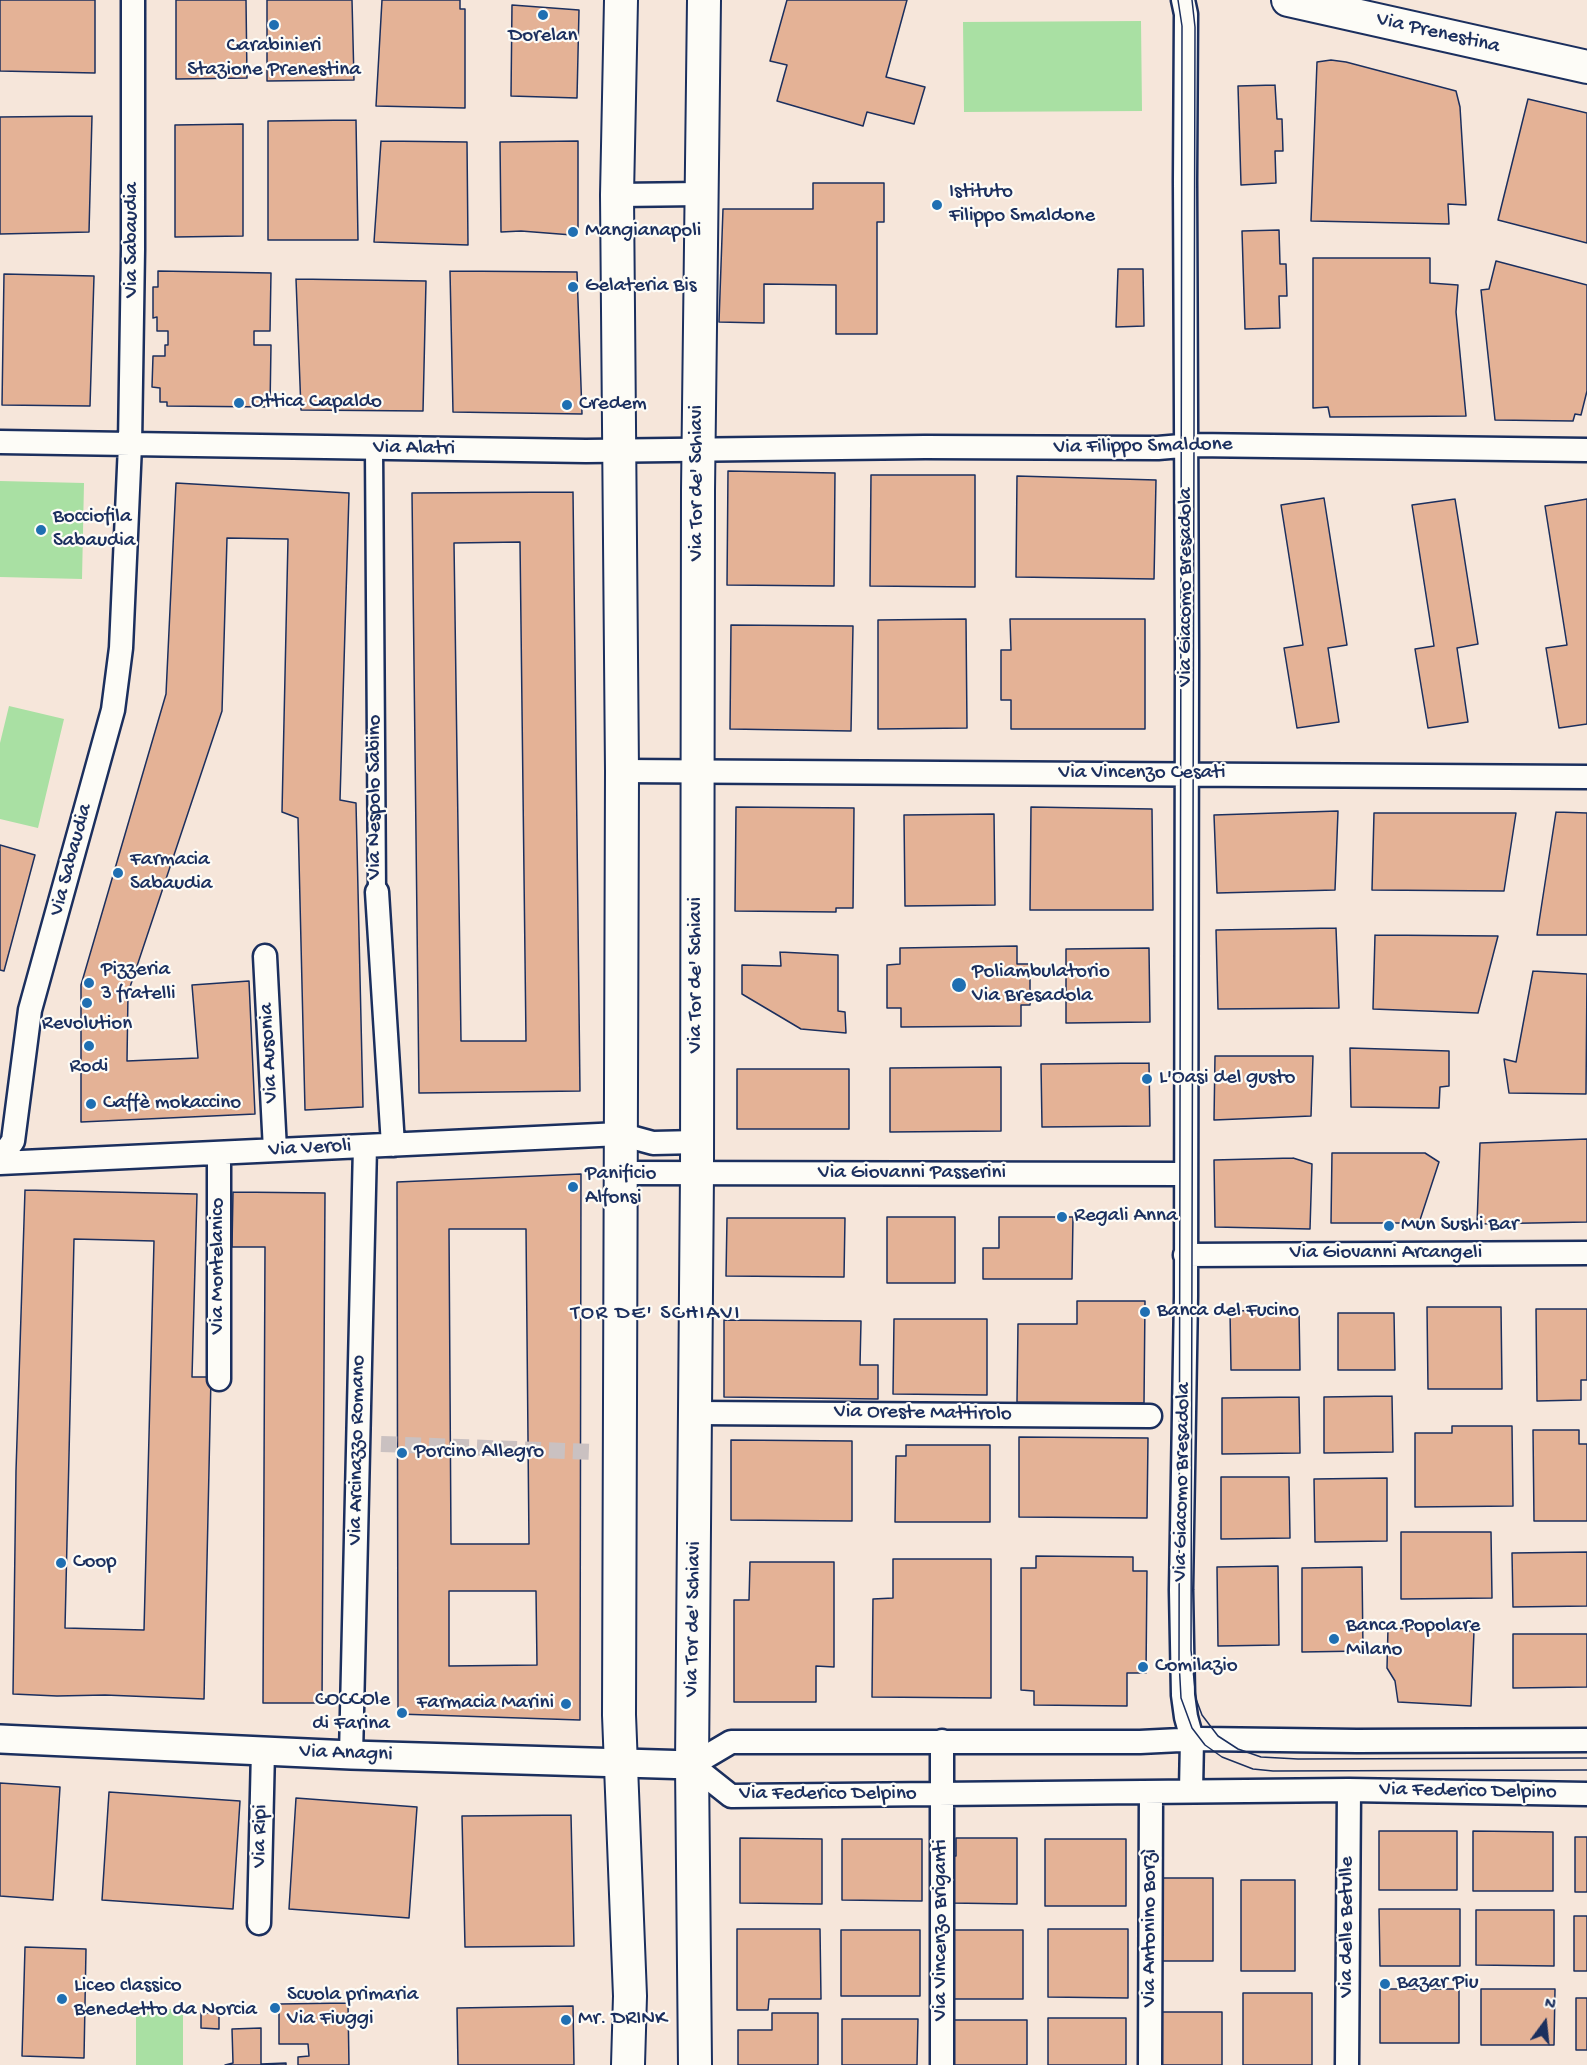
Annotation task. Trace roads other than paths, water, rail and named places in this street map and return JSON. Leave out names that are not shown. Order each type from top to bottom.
[{"type":"main road","points":[[621,0],[617,195],[622,771],[619,1715],[630,1996],[628,2065]]},
{"type":"main road","name":"Via Tor de' Schiavi","points":[[695,2065],[692,1765],[698,1172],[698,451],[704,0]]},
{"type":"main road","name":"Via Prenestina","points":[[1288,0],[1587,67]]},
{"type":"street","name":"Via Sabaudia","points":[[0,1161],[13,1141],[30,1010],[113,710],[121,648],[130,445],[133,0]]},
{"type":"street","name":"Via Giacomo Bresadola","points":[[1183,0],[1186,14],[1187,446],[1186,1174],[1181,1590],[1183,1695],[1192,1739],[1191,1791]]},
{"type":"street","points":[[617,195],[701,194]]},
{"type":"street","name":"Via Alatri","points":[[0,442],[374,449],[698,451]]},
{"type":"street","name":"Via Filippo Smaldone","points":[[698,451],[1187,446],[1587,450]]},
{"type":"street","name":"Via Nespolo Sabino","points":[[374,449],[377,892],[393,1145]]},
{"type":"street","points":[[622,771],[697,771]]},
{"type":"street","name":"Via Vincenzo Cesati","points":[[697,771],[1587,777]]},
{"type":"street","name":"Via Ausonia","points":[[265,957],[275,1150]]},
{"type":"street","points":[[620,1134],[653,1143],[697,1142]]},
{"type":"street","name":"Via Veroli","points":[[0,1161],[620,1134]]},
{"type":"street","name":"Via Arcinazzo Romano","points":[[351,1755],[365,1146]]},
{"type":"street","name":"Via Montelanico","points":[[219,1153],[219,1379]]},
{"type":"street","points":[[621,1173],[698,1172]]},
{"type":"street","name":"Via Giovanni Passerini","points":[[698,1172],[1186,1174]]},
{"type":"street","name":"Via Giovanni Arcangeli","points":[[1185,1261],[1587,1253]]},
{"type":"street","name":"Via Oreste Mattirolo","points":[[696,1413],[1150,1416]]},
{"type":"street","name":"Via Anagni","points":[[0,1739],[351,1755],[692,1765]]},
{"type":"street","points":[[692,1765],[731,1742],[1150,1742],[1192,1739],[1587,1740]]},
{"type":"street","name":"Via Federico Delpino","points":[[942,1741],[943,1795]]},
{"type":"street","name":"Via Ripi","points":[[259,1923],[263,1750]]},
{"type":"street","name":"Via Federico Delpino","points":[[692,1765],[731,1796],[1349,1790],[1587,1794]]},
{"type":"street","name":"Via delle Betulle","points":[[1347,2065],[1349,1790]]},
{"type":"street","name":"Via Antonino Borzì","points":[[1150,2065],[1151,1791]]},
{"type":"street","name":"Via Vincenzo Briganti","points":[[942,2065],[943,1795]]},
{"type":"tunnel","points":[[381,1444],[594,1452]]},
{"type":"tram line","points":[[1178,0],[1182,26],[1179,1661],[1181,1698],[1192,1728],[1205,1745],[1222,1757],[1253,1769],[1273,1771],[1587,1770]]},
{"type":"tram line","points":[[1192,0],[1195,27],[1191,1650],[1196,1699],[1202,1715],[1218,1736],[1238,1749],[1261,1757],[1298,1759],[1587,1758]]},
{"type":"place","name":"Dorelan","points":[[543,15]]},
{"type":"place","name":"Carabinieri Stazione Prenestina","points":[[274,25]]},
{"type":"place","name":"Istituto Filippo Smaldone","points":[[937,205]]},
{"type":"place","name":"Mangianapoli","points":[[573,232]]},
{"type":"place","name":"Gelateria Bis","points":[[573,287]]},
{"type":"place","name":"Ottica Capaldo","points":[[239,403]]},
{"type":"place","name":"Credem","points":[[567,405]]},
{"type":"place","name":"Bocciofila Sabaudia","points":[[41,530]]},
{"type":"place","name":"Farmacia Sabaudia","points":[[118,873]]},
{"type":"place","name":"Pizzeria 3 fratelli","points":[[89,983]]},
{"type":"place","name":"Poliambulatorio Via Bresadola","points":[[959,985]]},
{"type":"place","name":"Revolution","points":[[87,1003]]},
{"type":"place","name":"Rodi","points":[[89,1046]]},
{"type":"place","name":"L'Oasi del gusto","points":[[1147,1079]]},
{"type":"place","name":"Caffè mokaccino","points":[[91,1104]]},
{"type":"place","name":"Panificio Alfonsi","points":[[573,1187]]},
{"type":"place","name":"Regali Anna","points":[[1062,1217]]},
{"type":"place","name":"Mun Sushi Bar","points":[[1389,1226]]},
{"type":"place","name":"Banca del Fucino","points":[[1145,1312]]},
{"type":"place","name":"Porcino Allegro","points":[[402,1453]]},
{"type":"place","name":"Coop","points":[[61,1563]]},
{"type":"place","name":"Banca Popolare Milano","points":[[1334,1639]]},
{"type":"place","name":"Comilazio","points":[[1143,1667]]},
{"type":"place","name":"Farmacia Marini","points":[[566,1704]]},
{"type":"place","name":"COCCOle di Farina","points":[[402,1713]]},
{"type":"place","name":"Bazar Piu","points":[[1385,1984]]},
{"type":"place","name":"Liceo classico Benedetto da Norcia","points":[[62,1999]]},
{"type":"place","name":"Scuola primaria Via Fiuggi","points":[[275,2008]]},
{"type":"place","name":"Mr. DRINK","points":[[566,2020]]},
{"type":"district","name":"TOR DE' SCHIAVI","points":[[656,1315]]}]
